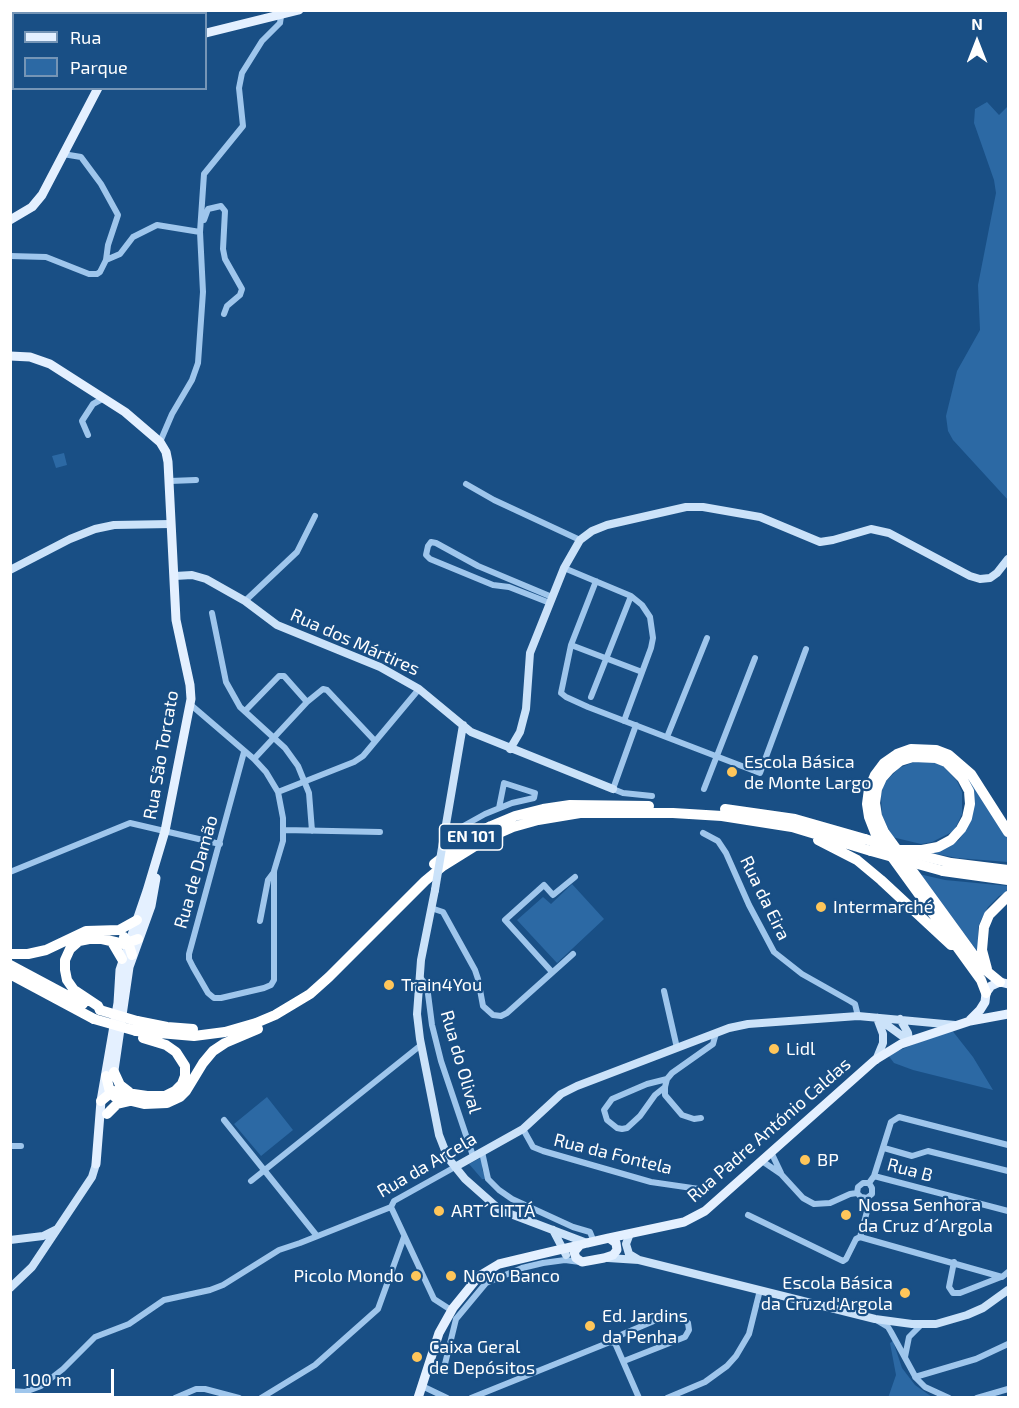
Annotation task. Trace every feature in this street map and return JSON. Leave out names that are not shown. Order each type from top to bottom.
[{"type":"highway","points":[[986,997],[981,980],[876,835],[868,817],[869,789],[884,763],[897,754],[911,749],[936,750],[949,755],[971,774],[1008,832]]},
{"type":"highway","points":[[923,854],[951,840],[967,818],[970,804],[969,791],[957,771],[946,762],[924,756],[900,761],[882,778],[877,789],[875,803],[877,816],[884,832],[983,968],[1004,983]]},
{"type":"highway","name":"EN 101","points":[[137,1026],[194,1029],[224,1027],[271,1010],[318,978],[411,884],[443,856],[491,826],[524,813],[570,805],[609,804],[724,809],[795,819],[899,850],[923,854]]},
{"type":"highway","name":"EN 101","points":[[10,974],[97,1014],[137,1026],[194,1036],[225,1032],[275,1015],[310,994],[425,881],[470,848],[513,827],[566,814],[650,813],[722,816],[792,828],[943,871],[1008,880]]},
{"type":"highway","points":[[792,828],[795,833],[826,843],[856,860],[881,880],[966,961]]},
{"type":"highway","points":[[923,854],[951,863],[1008,870]]},
{"type":"highway","points":[[988,972],[982,950],[984,927],[994,908],[1008,896]]},
{"type":"highway","points":[[97,1014],[98,1006],[74,990],[67,980],[65,960],[70,949],[80,941],[111,936],[137,920]]},
{"type":"highway","points":[[10,954],[28,954],[46,950],[86,931],[133,941],[127,957]]},
{"type":"highway","points":[[111,936],[127,957]]},
{"type":"highway","name":"EN 101","points":[[10,965],[97,1014]]},
{"type":"highway","points":[[110,1074],[130,1097],[162,1104],[176,1100],[186,1091],[213,1051],[225,1043],[292,1012],[307,1002],[329,977]]},
{"type":"highway","points":[[110,1074],[110,1092],[115,1097],[165,1096],[179,1088],[185,1076],[183,1062],[176,1052],[166,1045],[142,1037],[137,1026]]},
{"type":"highway","points":[[101,1101],[110,1092]]},
{"type":"highway","points":[[107,1114],[117,1104],[130,1097]]},
{"type":"main road","points":[[207,33],[299,10]]},
{"type":"main road","points":[[10,220],[32,207],[42,195],[97,90]]},
{"type":"main road","points":[[10,356],[30,357],[50,363],[138,422],[160,442]]},
{"type":"main road","name":"Rua São Torcato","points":[[133,941],[137,920],[165,831],[191,705],[191,689],[177,627],[168,456],[160,442]]},
{"type":"main road","name":"Rua São Torcato","points":[[133,941],[151,906],[160,849]]},
{"type":"main road","points":[[96,1164],[101,1101],[110,1074],[127,957]]},
{"type":"main road","points":[[970,1021],[991,986],[1004,983]]},
{"type":"main road","points":[[986,997],[988,1008],[998,1015]]},
{"type":"main road","name":"Rua Padre António Caldas","points":[[587,1243],[684,1222],[705,1211],[875,1060],[909,1041],[955,1025],[1008,1014]]},
{"type":"main road","points":[[96,1164],[110,1092]]},
{"type":"main road","points":[[418,1398],[439,1333],[451,1310],[479,1276],[498,1264],[552,1252],[604,1258],[613,1255],[632,1234]]},
{"type":"main road","points":[[609,1238],[616,1243],[617,1249]]},
{"type":"main road","points":[[571,1256],[587,1243]]},
{"type":"street","points":[[160,442],[172,414],[196,373],[198,363],[203,292],[200,232],[204,174],[243,126],[239,88],[242,73],[262,41],[280,22],[285,13]]},
{"type":"street","points":[[10,256],[46,257],[89,274],[100,272],[106,260],[108,245],[118,215],[81,157],[63,154]]},
{"type":"street","points":[[200,232],[203,230],[208,209],[221,206],[226,217],[223,249],[225,259],[242,289],[240,295],[232,299],[227,306],[225,314]]},
{"type":"street","points":[[106,260],[120,254],[133,237],[157,225],[200,232]]},
{"type":"street","points":[[88,435],[82,421],[93,404],[104,398]]},
{"type":"street","points":[[170,481],[196,480]]},
{"type":"street","points":[[466,484],[494,500],[580,540]]},
{"type":"street","points":[[510,749],[520,732],[526,709],[530,653],[564,568],[580,540],[592,531],[607,525],[686,507],[704,507],[760,518],[820,542],[870,529],[889,533],[970,576],[980,579],[990,578],[997,573],[1008,559]]},
{"type":"street","points":[[245,601],[297,552],[315,516]]},
{"type":"street","points":[[10,570],[70,539],[95,529],[114,525],[171,524]]},
{"type":"street","points":[[431,542],[436,543],[478,566],[551,600],[509,587],[493,585],[430,559],[426,555],[428,546],[431,542]]},
{"type":"street","points":[[564,568],[631,596],[642,605],[650,617],[651,648],[624,721]]},
{"type":"street","name":"Rua dos Mártires","points":[[175,576],[206,579],[245,601],[277,625],[380,667],[419,689],[471,732],[623,793],[652,796]]},
{"type":"street","points":[[596,581],[571,645],[561,693],[636,726],[760,773],[806,649]]},
{"type":"street","points":[[591,697],[631,596]]},
{"type":"street","points":[[212,613],[226,682],[236,702],[292,757],[306,781],[312,810],[312,831]]},
{"type":"street","points":[[668,737],[707,638]]},
{"type":"street","points":[[571,645],[642,672]]},
{"type":"street","points":[[704,789],[755,658]]},
{"type":"street","points":[[245,711],[279,676],[284,676],[308,702]]},
{"type":"street","points":[[278,792],[354,762],[363,756],[419,689]]},
{"type":"street","points":[[254,759],[319,691],[327,690],[375,741]]},
{"type":"street","points":[[191,705],[254,759],[266,772],[278,792],[284,830],[280,854],[268,880],[260,921]]},
{"type":"street","points":[[463,725],[419,976],[417,1014],[439,1136],[448,1158],[455,1167],[500,1210],[587,1243],[590,1232],[573,1227],[512,1199],[499,1190],[488,1179],[482,1152]]},
{"type":"street","points":[[613,789],[636,726]]},
{"type":"street","name":"Rua de Damão","points":[[244,752],[189,954],[193,967],[211,995],[221,998],[257,990],[271,985],[274,980],[274,871]]},
{"type":"street","points":[[445,831],[458,829],[498,808],[534,798],[535,793],[504,783],[498,808]]},
{"type":"street","points":[[10,872],[123,824],[137,823],[220,844]]},
{"type":"street","points":[[284,830],[380,832]]},
{"type":"street","name":"Rua da Eira","points":[[704,833],[718,841],[726,853],[749,905],[774,952],[802,974],[855,1004],[858,1016]]},
{"type":"street","points":[[552,972],[506,920],[544,885],[553,895],[575,877]]},
{"type":"street","points":[[430,908],[443,912],[478,979],[483,1006],[494,1015],[501,1016],[507,1013],[573,954]]},
{"type":"street","name":"Rua do Olival","points":[[419,976],[427,986],[432,1025],[441,1060],[473,1156]]},
{"type":"street","points":[[664,991],[677,1048]]},
{"type":"street","name":"Rua da Arcela","points":[[10,1390],[25,1392],[41,1386],[63,1369],[95,1337],[135,1321],[164,1300],[216,1287],[279,1250],[391,1207],[394,1201],[523,1129],[561,1094],[577,1086],[716,1033],[748,1024],[858,1016],[955,1025]]},
{"type":"street","points":[[877,1018],[909,1041]]},
{"type":"street","points":[[875,1060],[883,1043],[884,1034],[877,1018]]},
{"type":"street","points":[[900,1019],[909,1033],[909,1041]]},
{"type":"street","points":[[701,1118],[694,1119],[682,1115],[665,1095],[665,1087],[672,1073],[713,1044],[716,1033]]},
{"type":"street","points":[[251,1181],[421,1045]]},
{"type":"street","points":[[665,1087],[655,1095],[634,1123],[627,1128],[622,1130],[606,1120],[604,1110],[612,1098],[647,1084],[667,1079]]},
{"type":"street","points":[[869,1184],[884,1148],[891,1122],[899,1117],[1008,1144]]},
{"type":"street","points":[[224,1120],[317,1236]]},
{"type":"street","name":"Rua da Fontela","points":[[523,1129],[533,1147],[543,1151],[651,1182],[706,1190]]},
{"type":"street","points":[[10,1146],[21,1146]]},
{"type":"street","points":[[884,1148],[912,1156],[928,1151],[1008,1172]]},
{"type":"street","points":[[771,1152],[781,1174]]},
{"type":"street","points":[[762,1161],[781,1174],[803,1198],[814,1204],[830,1203],[857,1193]]},
{"type":"street","points":[[10,1288],[24,1277],[41,1253],[93,1177],[96,1164]]},
{"type":"street","name":"Rua B","points":[[874,1176],[1008,1211]]},
{"type":"street","points":[[857,1193],[858,1186],[862,1183],[869,1184]]},
{"type":"street","points":[[857,1193],[867,1198],[872,1194],[869,1184]]},
{"type":"street","points":[[860,1238],[870,1204],[867,1198]]},
{"type":"street","points":[[391,1207],[434,1299],[451,1310]]},
{"type":"street","points":[[748,1215],[843,1261],[856,1239],[860,1238],[1002,1276]]},
{"type":"street","points":[[10,1240],[33,1238],[58,1228]]},
{"type":"street","points":[[428,1371],[444,1368],[456,1319],[486,1283],[522,1268],[565,1260],[571,1256],[553,1229]]},
{"type":"street","points":[[628,1254],[626,1244],[632,1234]]},
{"type":"street","points":[[261,1398],[315,1365],[378,1309],[404,1237]]},
{"type":"street","points":[[33,1238],[41,1247],[41,1253]]},
{"type":"street","points":[[617,1249],[639,1260]]},
{"type":"street","points":[[604,1258],[639,1260],[875,1319],[916,1326],[936,1324],[967,1315],[983,1308],[1008,1290]]},
{"type":"street","points":[[954,1262],[948,1287],[953,1293],[960,1293],[1008,1272]]},
{"type":"street","points":[[667,1398],[705,1382],[736,1356],[749,1335],[760,1290]]},
{"type":"street","points":[[471,1398],[610,1342],[616,1337],[668,1315],[677,1315],[688,1323],[689,1330],[685,1336],[624,1361]]},
{"type":"street","points":[[875,1319],[888,1327],[915,1377],[925,1387],[949,1398]]},
{"type":"street","points":[[891,1332],[898,1322]]},
{"type":"street","points":[[905,1358],[909,1337],[916,1326]]},
{"type":"street","points":[[896,1339],[905,1340],[909,1337]]},
{"type":"street","points":[[610,1342],[615,1343],[639,1398]]},
{"type":"street","points":[[915,1377],[976,1359],[1008,1344]]},
{"type":"street","points":[[422,1386],[447,1398]]},
{"type":"street","points":[[175,1398],[195,1389],[205,1389],[239,1398]]},
{"type":"street","points":[[977,1398],[1008,1389]]},
{"type":"green space","points":[[987,102],[999,115],[1008,106],[1008,500],[953,440],[948,431],[946,416],[957,371],[980,330],[978,285],[996,193],[994,180],[974,123],[975,109]]},
{"type":"green space","points":[[64,453],[67,465],[56,468],[52,456]]},
{"type":"green space","points":[[914,762],[933,762],[943,766],[957,781],[962,792],[962,814],[954,831],[932,842],[921,844],[892,837],[882,815],[881,795],[884,783],[899,768]]},
{"type":"green space","points":[[961,768],[1008,835],[1008,862],[957,858],[927,852],[959,840],[971,820]]},
{"type":"green space","points":[[919,874],[945,880],[1008,886],[1008,891],[988,907],[981,920],[978,928],[978,952]]},
{"type":"green space","points":[[572,884],[604,919],[557,963],[517,920],[543,897],[551,904]]},
{"type":"green space","points":[[951,1029],[973,1057],[993,1090],[913,1070],[894,1063],[888,1055]]},
{"type":"green space","points":[[267,1097],[293,1130],[261,1156],[234,1124]]},
{"type":"green space","points":[[482,1157],[482,1169],[486,1179],[482,1179],[469,1164]]},
{"type":"green space","points":[[893,1341],[902,1368],[915,1385],[932,1397],[888,1398],[896,1375],[890,1343]]},
{"type":"place","name":"Escola Básica de Monte Largo","points":[[732,772]]},
{"type":"place","name":"Intermarché","points":[[821,907]]},
{"type":"place","name":"Train4You","points":[[389,985]]},
{"type":"place","name":"Lidl","points":[[774,1049]]},
{"type":"place","name":"BP","points":[[805,1160]]},
{"type":"place","name":"ART´CITTÁ","points":[[439,1211]]},
{"type":"place","name":"Nossa Senhora da Cruz d´Argola","points":[[846,1215]]},
{"type":"place","name":"Picolo Mondo","points":[[416,1276]]},
{"type":"place","name":"Novo Banco","points":[[451,1276]]},
{"type":"place","name":"Escola Básica da Cruz d'Argola","points":[[905,1293]]},
{"type":"place","name":"Ed. Jardins da Penha","points":[[590,1326]]},
{"type":"place","name":"Caixa Geral de Depósitos","points":[[417,1357]]}]
